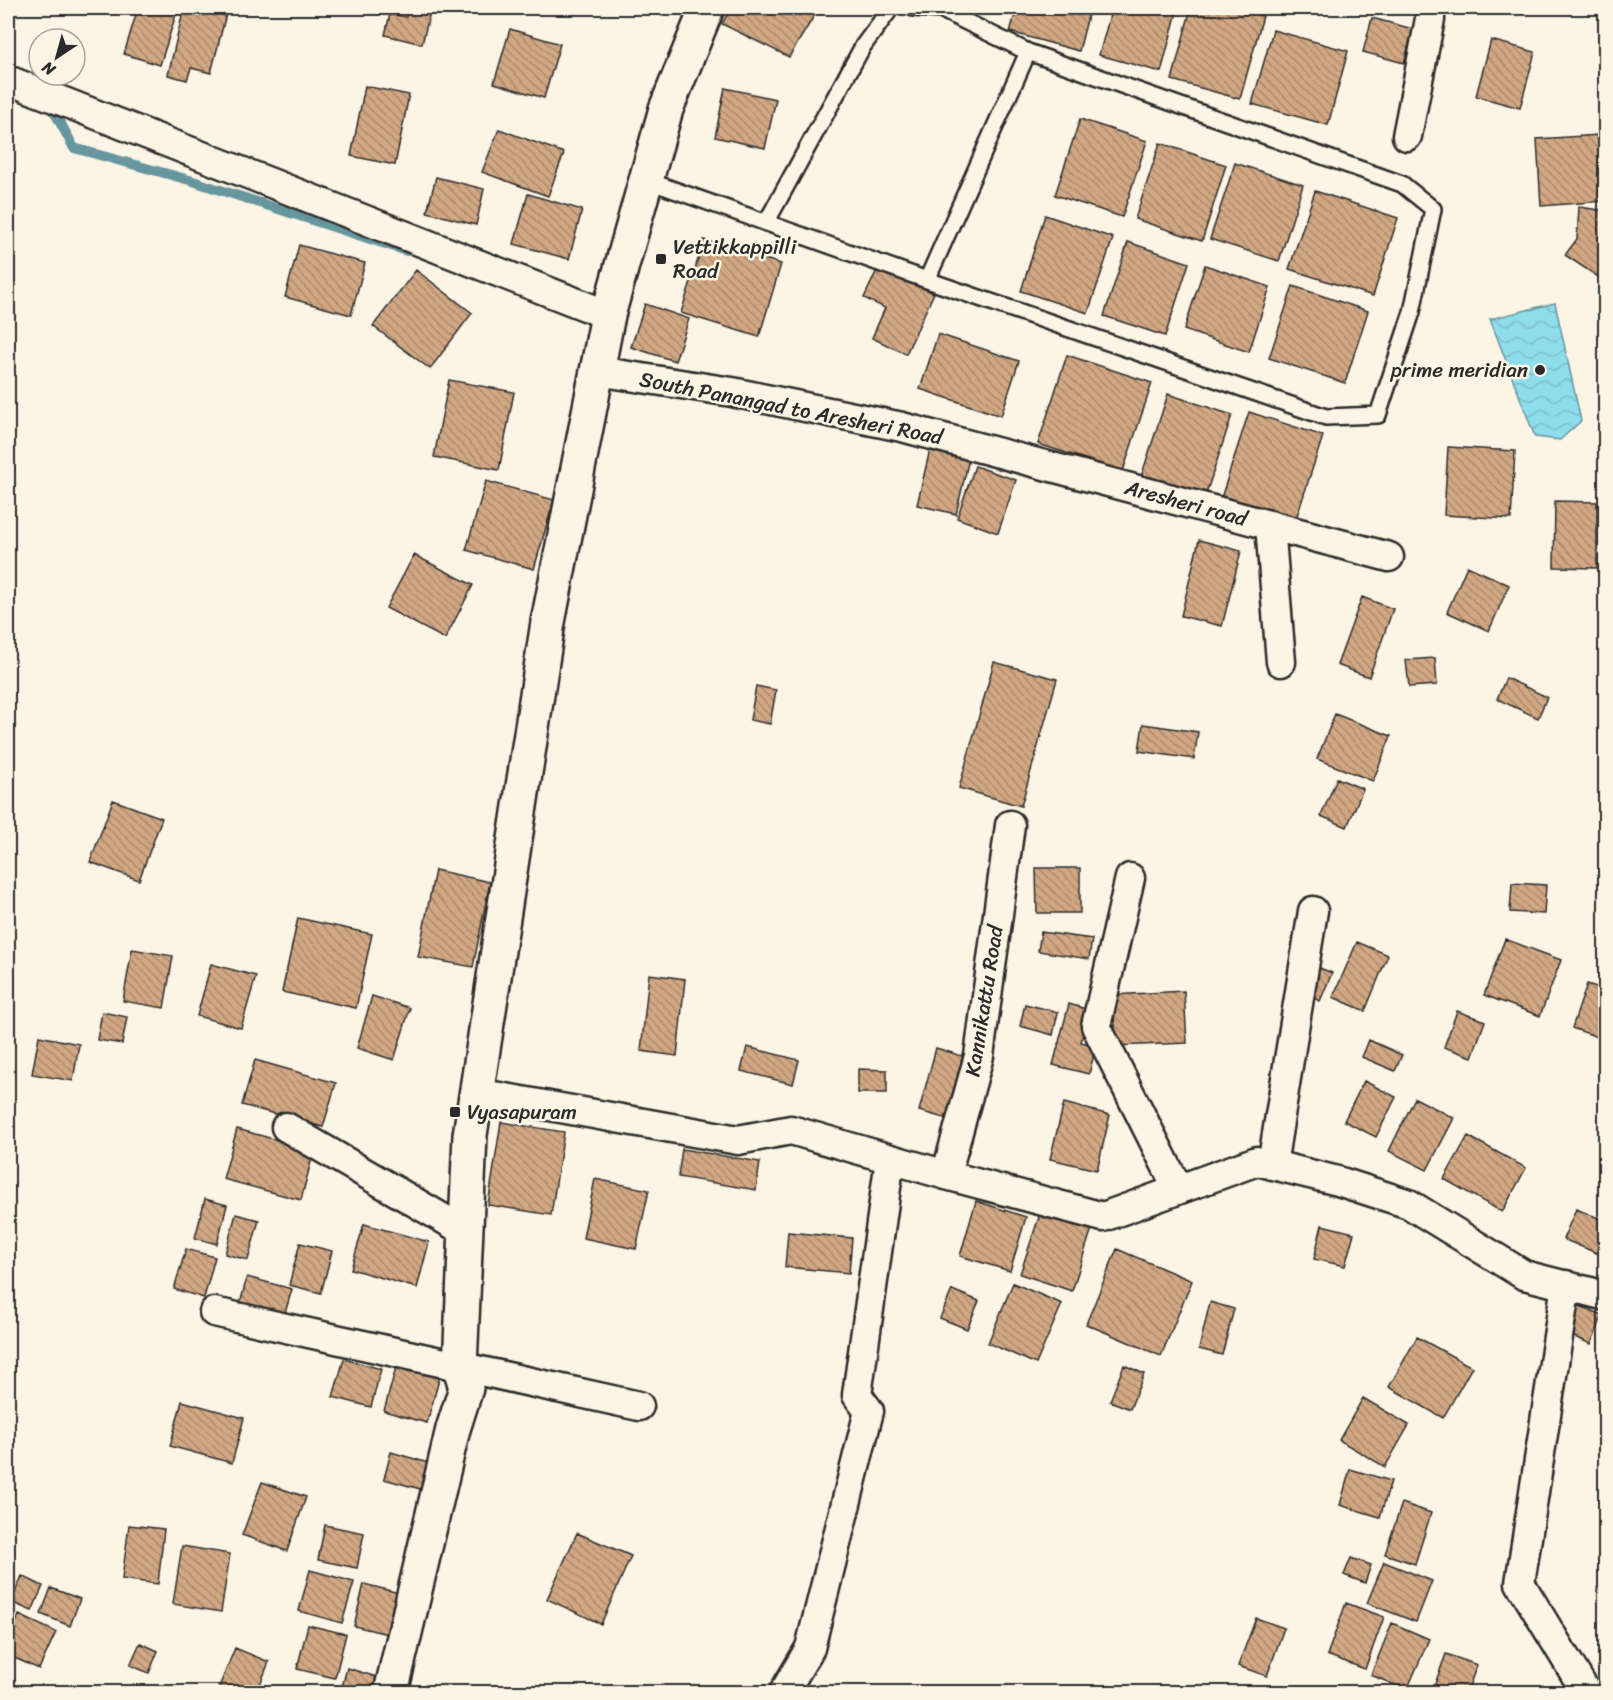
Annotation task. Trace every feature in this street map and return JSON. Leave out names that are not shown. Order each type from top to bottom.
[{"type":"main road","points":[[391,1692],[453,1429],[466,1388],[460,1367],[470,1135],[548,622],[608,315],[666,109],[707,8]]},
{"type":"street","points":[[1407,136],[1430,19],[1430,8]]},
{"type":"street","points":[[8,80],[608,315]]},
{"type":"street","name":"South Panangad to Aresheri Road","points":[[597,371],[732,392],[902,427],[984,448]]},
{"type":"street","name":"Aresheri road","points":[[984,448],[1389,557]]},
{"type":"street","points":[[1270,525],[1281,662]]},
{"type":"street","name":"Kannikattu Road","points":[[946,1175],[979,1056],[1010,825]]},
{"type":"street","points":[[1130,878],[1096,1026],[1178,1190]]},
{"type":"street","points":[[1272,1165],[1312,911]]},
{"type":"street","points":[[477,1093],[738,1140],[791,1130],[946,1175],[1103,1216],[1257,1161],[1338,1181],[1409,1204],[1524,1275],[1605,1296]]},
{"type":"street","points":[[286,1127],[466,1232]]},
{"type":"street","points":[[784,1692],[810,1648],[869,1411],[857,1395],[890,1159]]},
{"type":"street","points":[[1566,1285],[1520,1583],[1586,1692]]},
{"type":"street","points":[[214,1312],[639,1406]]},
{"type":"lane","points":[[766,223],[863,46],[891,8]]},
{"type":"lane","points":[[646,180],[927,280],[1326,417],[1378,415],[1412,312],[1433,209],[1402,184],[1028,52],[967,14],[913,8]]},
{"type":"lane","points":[[927,280],[1028,52]]},
{"type":"water","name":"prime meridian","points":[[1555,303],[1581,421],[1560,440],[1535,437],[1490,319]]},
{"type":"building","points":[[138,8],[178,8],[160,65],[124,54]]},
{"type":"building","points":[[184,8],[215,8],[214,11],[226,14],[211,73],[191,68],[187,80],[168,75]]},
{"type":"building","points":[[409,8],[431,8],[422,44],[385,35],[390,14],[406,17]]},
{"type":"building","points":[[731,8],[819,8],[789,57],[722,24]]},
{"type":"building","points":[[1017,8],[1090,8],[1079,51],[1010,32]]},
{"type":"building","points":[[1112,8],[1178,8],[1161,72],[1099,55]]},
{"type":"building","points":[[1191,8],[1232,8],[1263,16],[1240,99],[1172,80]]},
{"type":"building","points":[[1372,18],[1413,29],[1404,63],[1363,52]]},
{"type":"building","points":[[510,29],[560,44],[544,98],[494,83]]},
{"type":"building","points":[[1273,30],[1348,51],[1328,125],[1252,104]]},
{"type":"building","points":[[1606,31],[1606,92],[1600,91]]},
{"type":"building","points":[[1491,40],[1535,52],[1520,108],[1476,96]]},
{"type":"building","points":[[365,86],[409,95],[395,165],[351,156]]},
{"type":"building","points":[[725,88],[776,99],[765,148],[715,137]]},
{"type":"building","points":[[1080,119],[1147,141],[1122,217],[1055,195]]},
{"type":"building","points":[[499,129],[564,153],[548,196],[482,172]]},
{"type":"building","points":[[1599,135],[1604,201],[1541,206],[1537,139]]},
{"type":"building","points":[[1160,143],[1226,165],[1202,241],[1135,219]]},
{"type":"building","points":[[1235,163],[1303,185],[1279,261],[1210,239]]},
{"type":"building","points":[[436,177],[484,189],[476,225],[427,212]]},
{"type":"building","points":[[1315,191],[1398,218],[1373,296],[1289,269]]},
{"type":"building","points":[[528,194],[582,210],[569,259],[514,244]]},
{"type":"building","points":[[1579,207],[1606,211],[1606,282],[1565,255],[1577,239]]},
{"type":"building","points":[[1045,215],[1113,238],[1088,313],[1021,291]]},
{"type":"building","points":[[704,240],[781,264],[759,337],[681,313]]},
{"type":"building","points":[[1128,242],[1189,263],[1165,336],[1104,316]]},
{"type":"building","points":[[299,245],[365,263],[351,315],[285,297]]},
{"type":"building","points":[[1205,265],[1270,287],[1249,352],[1184,330]]},
{"type":"building","points":[[878,268],[934,293],[906,354],[872,338],[885,308],[864,298]]},
{"type":"building","points":[[416,270],[472,313],[430,369],[373,326]]},
{"type":"building","points":[[1293,286],[1368,311],[1345,383],[1269,358]]},
{"type":"building","points":[[645,304],[689,319],[675,361],[631,347]]},
{"type":"building","points":[[938,334],[1019,361],[1001,416],[920,389]]},
{"type":"building","points":[[1067,355],[1152,383],[1123,471],[1038,444]]},
{"type":"building","points":[[449,380],[514,392],[499,470],[434,457]]},
{"type":"building","points":[[1168,394],[1232,415],[1204,500],[1140,480]]},
{"type":"building","points":[[1249,412],[1323,436],[1295,522],[1221,498]]},
{"type":"building","points":[[932,441],[971,450],[956,514],[917,505]]},
{"type":"building","points":[[1448,447],[1515,451],[1511,519],[1444,515]]},
{"type":"building","points":[[975,466],[1016,480],[998,533],[957,518]]},
{"type":"building","points":[[486,481],[554,500],[534,569],[466,550]]},
{"type":"building","points":[[1555,501],[1597,502],[1597,568],[1554,567]]},
{"type":"building","points":[[1199,540],[1241,551],[1222,626],[1181,616]]},
{"type":"building","points":[[414,555],[473,585],[445,639],[386,608]]},
{"type":"building","points":[[1467,566],[1509,585],[1489,631],[1447,612]]},
{"type":"building","points":[[1362,597],[1393,609],[1369,677],[1337,665]]},
{"type":"building","points":[[1435,658],[1437,685],[1409,687],[1406,660]]},
{"type":"building","points":[[994,662],[1057,679],[1021,806],[959,788]]},
{"type":"building","points":[[1506,678],[1547,697],[1538,718],[1497,699]]},
{"type":"building","points":[[756,686],[776,690],[770,724],[750,720]]},
{"type":"building","points":[[1335,714],[1391,736],[1373,781],[1317,759]]},
{"type":"building","points":[[1143,724],[1198,732],[1194,759],[1139,751]]},
{"type":"building","points":[[1337,778],[1363,789],[1347,827],[1321,816]]},
{"type":"building","points":[[113,800],[162,818],[139,880],[90,862]]},
{"type":"building","points":[[1036,868],[1080,868],[1080,913],[1037,913]]},
{"type":"building","points":[[435,870],[490,882],[473,967],[418,957]]},
{"type":"building","points":[[1512,883],[1546,885],[1544,914],[1510,912]]},
{"type":"building","points":[[298,918],[372,934],[356,1008],[282,992]]},
{"type":"building","points":[[1041,932],[1092,939],[1089,959],[1038,951]]},
{"type":"building","points":[[1505,939],[1561,960],[1540,1016],[1484,995]]},
{"type":"building","points":[[1357,942],[1388,955],[1365,1011],[1333,997]]},
{"type":"building","points":[[132,949],[173,956],[164,1008],[123,1001]]},
{"type":"building","points":[[211,964],[256,976],[241,1028],[197,1016]]},
{"type":"building","points":[[1315,966],[1332,973],[1320,1001],[1303,993]]},
{"type":"building","points":[[649,974],[685,979],[677,1056],[641,1051]]},
{"type":"building","points":[[1587,984],[1606,990],[1606,1040],[1572,1028]]},
{"type":"building","points":[[1184,991],[1187,1043],[1116,1046],[1113,995]]},
{"type":"building","points":[[372,996],[410,1008],[394,1060],[357,1048]]},
{"type":"building","points":[[1025,1004],[1058,1012],[1053,1035],[1020,1026]]},
{"type":"building","points":[[1069,1004],[1089,1010],[1081,1042],[1096,1046],[1089,1074],[1053,1065]]},
{"type":"building","points":[[1457,1011],[1485,1021],[1472,1057],[1444,1047]]},
{"type":"building","points":[[102,1012],[127,1017],[122,1044],[97,1040]]},
{"type":"building","points":[[39,1036],[79,1044],[73,1081],[32,1074]]},
{"type":"building","points":[[1369,1040],[1402,1055],[1395,1071],[1362,1057]]},
{"type":"building","points":[[747,1047],[799,1060],[793,1084],[741,1071]]},
{"type":"building","points":[[936,1048],[972,1059],[955,1121],[919,1111]]},
{"type":"building","points":[[255,1060],[336,1083],[323,1127],[242,1105]]},
{"type":"building","points":[[858,1069],[887,1070],[887,1093],[858,1093]]},
{"type":"building","points":[[1364,1081],[1396,1097],[1376,1137],[1344,1121]]},
{"type":"building","points":[[1415,1098],[1454,1118],[1427,1170],[1389,1151]]},
{"type":"building","points":[[1064,1103],[1110,1115],[1097,1170],[1050,1159]]},
{"type":"building","points":[[501,1122],[564,1132],[551,1215],[488,1205]]},
{"type":"building","points":[[237,1129],[314,1150],[301,1200],[223,1179]]},
{"type":"building","points":[[1468,1136],[1526,1168],[1502,1212],[1444,1179]]},
{"type":"building","points":[[682,1149],[760,1162],[756,1190],[678,1177]]},
{"type":"building","points":[[595,1179],[649,1190],[636,1249],[583,1238]]},
{"type":"building","points":[[205,1199],[227,1205],[217,1244],[195,1238]]},
{"type":"building","points":[[976,1201],[1026,1217],[1010,1271],[960,1256]]},
{"type":"building","points":[[1042,1208],[1093,1225],[1072,1291],[1020,1274]]},
{"type":"building","points":[[1576,1209],[1606,1221],[1606,1240],[1599,1254],[1563,1239]]},
{"type":"building","points":[[236,1214],[259,1220],[248,1260],[225,1254]]},
{"type":"building","points":[[364,1224],[429,1242],[417,1288],[351,1269]]},
{"type":"building","points":[[1322,1225],[1354,1233],[1345,1266],[1314,1259]]},
{"type":"building","points":[[788,1232],[852,1238],[849,1273],[785,1267]]},
{"type":"building","points":[[300,1243],[332,1251],[321,1293],[289,1285]]},
{"type":"building","points":[[186,1249],[215,1257],[204,1298],[174,1289]]},
{"type":"building","points":[[1117,1249],[1192,1281],[1161,1356],[1086,1324]]},
{"type":"building","points":[[247,1277],[292,1289],[283,1320],[239,1308]]},
{"type":"building","points":[[1013,1283],[1062,1304],[1036,1364],[988,1343]]},
{"type":"building","points":[[952,1290],[979,1301],[967,1329],[940,1318]]},
{"type":"building","points":[[1210,1302],[1234,1309],[1222,1355],[1199,1349]]},
{"type":"building","points":[[1577,1305],[1603,1315],[1591,1344],[1565,1333]]},
{"type":"building","points":[[1417,1337],[1472,1367],[1443,1418],[1389,1387]]},
{"type":"building","points":[[344,1359],[381,1369],[371,1407],[333,1397]]},
{"type":"building","points":[[397,1364],[440,1376],[427,1423],[384,1411]]},
{"type":"building","points":[[1124,1365],[1144,1374],[1130,1409],[1110,1401]]},
{"type":"building","points":[[1363,1398],[1409,1425],[1385,1467],[1339,1440]]},
{"type":"building","points":[[182,1401],[244,1418],[232,1463],[170,1446]]},
{"type":"building","points":[[391,1452],[432,1464],[424,1490],[384,1479]]},
{"type":"building","points":[[1350,1469],[1391,1481],[1380,1517],[1340,1505]]},
{"type":"building","points":[[262,1482],[306,1497],[287,1551],[242,1535]]},
{"type":"building","points":[[1402,1503],[1431,1513],[1415,1564],[1385,1554]]},
{"type":"building","points":[[129,1525],[164,1529],[158,1584],[122,1579]]},
{"type":"building","points":[[325,1525],[364,1533],[357,1568],[318,1560]]},
{"type":"building","points":[[577,1533],[631,1556],[601,1624],[547,1599]]},
{"type":"building","points":[[182,1546],[230,1554],[221,1612],[173,1604]]},
{"type":"building","points":[[1351,1558],[1371,1565],[1365,1583],[1344,1575]]},
{"type":"building","points":[[1384,1562],[1432,1581],[1416,1622],[1367,1603]]},
{"type":"building","points":[[310,1570],[354,1582],[342,1623],[299,1611]]},
{"type":"building","points":[[22,1576],[43,1586],[32,1611],[11,1602]]},
{"type":"building","points":[[364,1584],[399,1593],[388,1634],[354,1626]]},
{"type":"building","points":[[51,1588],[80,1599],[70,1626],[41,1614]]},
{"type":"building","points":[[1346,1603],[1384,1617],[1365,1669],[1327,1655]]},
{"type":"building","points":[[19,1615],[56,1632],[39,1669],[8,1655],[8,1641]]},
{"type":"building","points":[[1256,1618],[1284,1628],[1267,1676],[1238,1666]]},
{"type":"building","points":[[1392,1623],[1429,1639],[1407,1690],[1371,1675]]},
{"type":"building","points":[[308,1625],[346,1634],[335,1678],[297,1669]]},
{"type":"building","points":[[140,1643],[158,1651],[149,1673],[130,1665]]},
{"type":"building","points":[[235,1648],[269,1662],[257,1692],[217,1692]]},
{"type":"building","points":[[1446,1654],[1477,1665],[1467,1692],[1432,1692]]},
{"type":"building","points":[[347,1668],[377,1677],[373,1692],[341,1691]]},
{"type":"waterway","points":[[46,104],[55,113],[74,148],[193,181],[407,251]]},
{"type":"place","name":"Vettikkappilli Road","points":[[661,259]]},
{"type":"place","name":"prime meridian","points":[[1540,370]]},
{"type":"place","name":"Vyasapuram","points":[[455,1112]]}]
